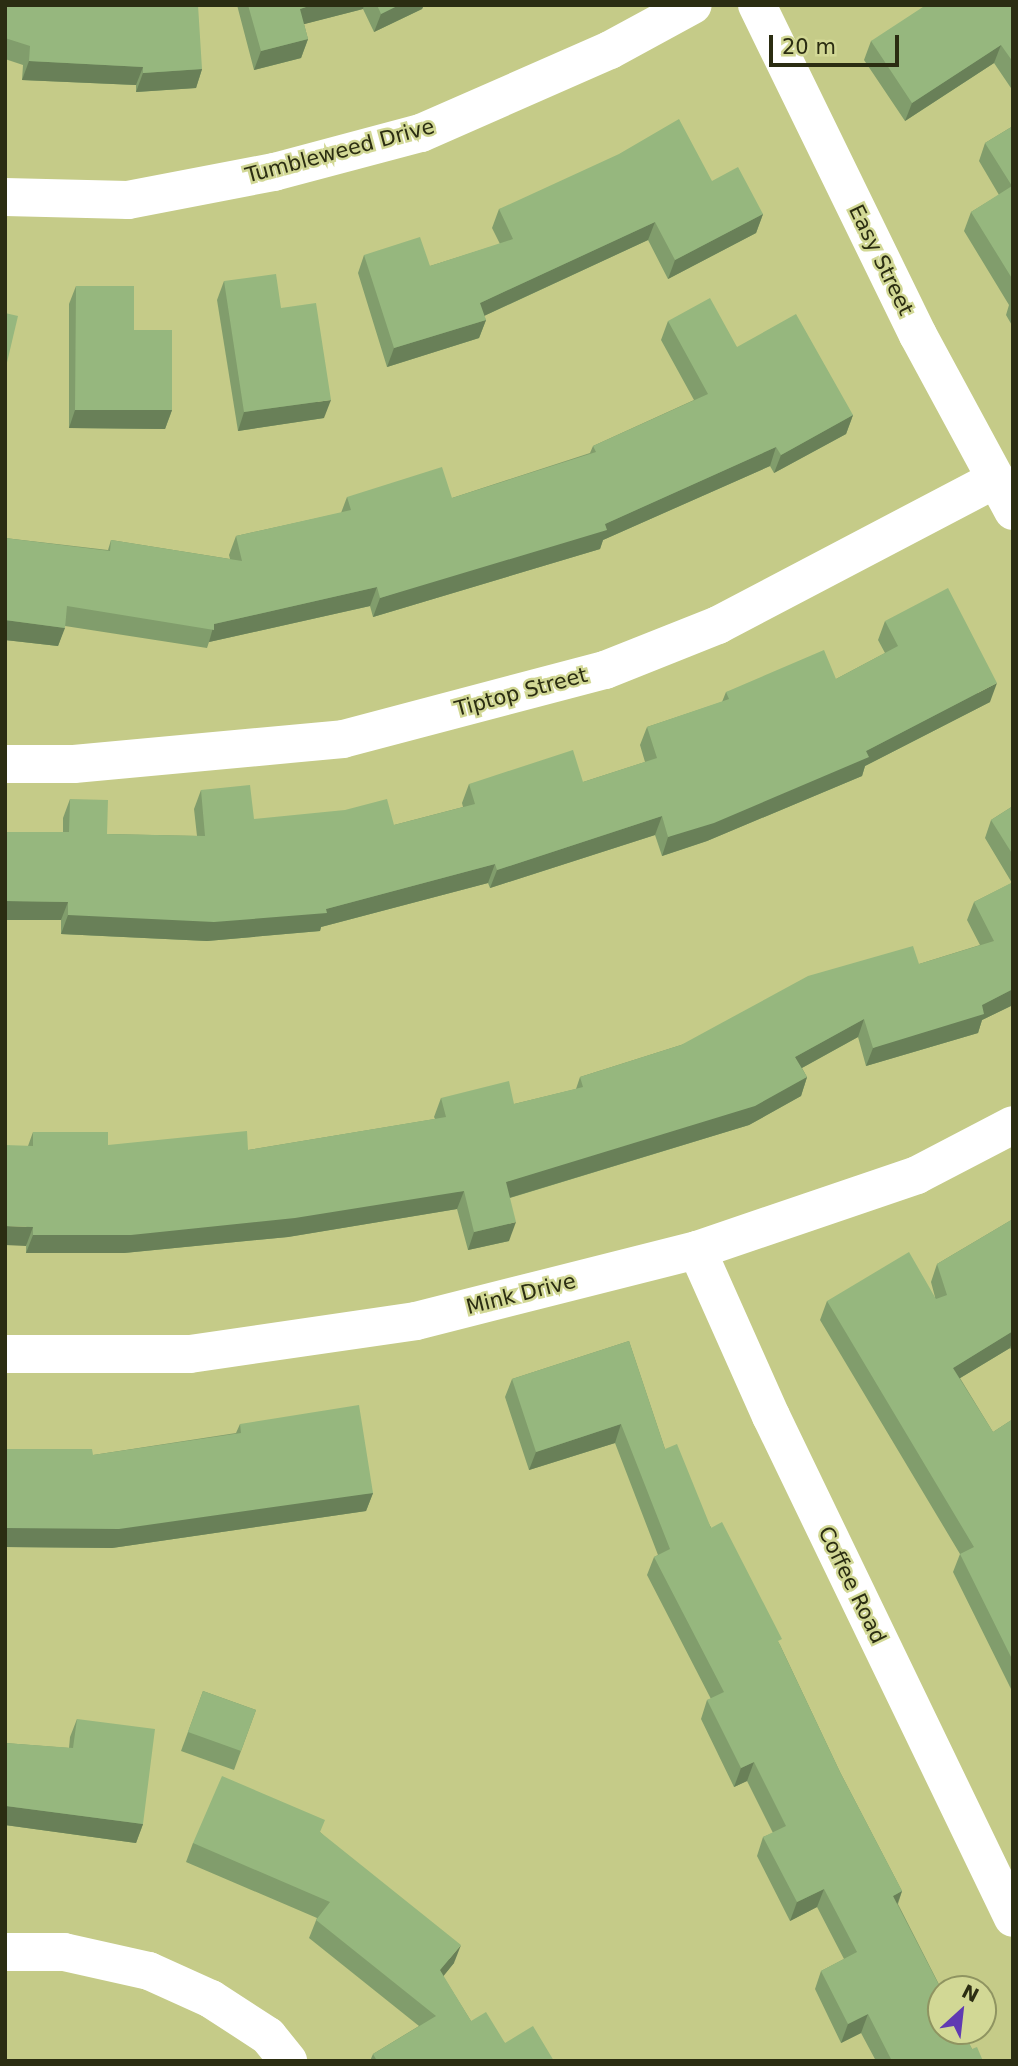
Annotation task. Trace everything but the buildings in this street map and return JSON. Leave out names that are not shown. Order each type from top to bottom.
[{"type":"street","name":"Tumbleweed Drive","points":[[5,197],[128,200],[274,172],[421,133],[610,50],[693,5]]},
{"type":"street","name":"Easy Street","points":[[757,5],[918,335],[1004,495]]},
{"type":"street","name":"Tiptop Street","points":[[5,764],[74,764],[343,739],[605,670],[718,625],[1004,495]]},
{"type":"street","name":"Mink Drive","points":[[5,1354],[190,1354],[416,1321],[697,1250],[917,1175],[1013,1125]]},
{"type":"street","name":"Coffee Road","points":[[697,1250],[777,1429],[1013,1917]]},
{"type":"street","points":[[5,1952],[64,1952],[149,1971],[211,1999],[268,2036],[288,2061]]}]
